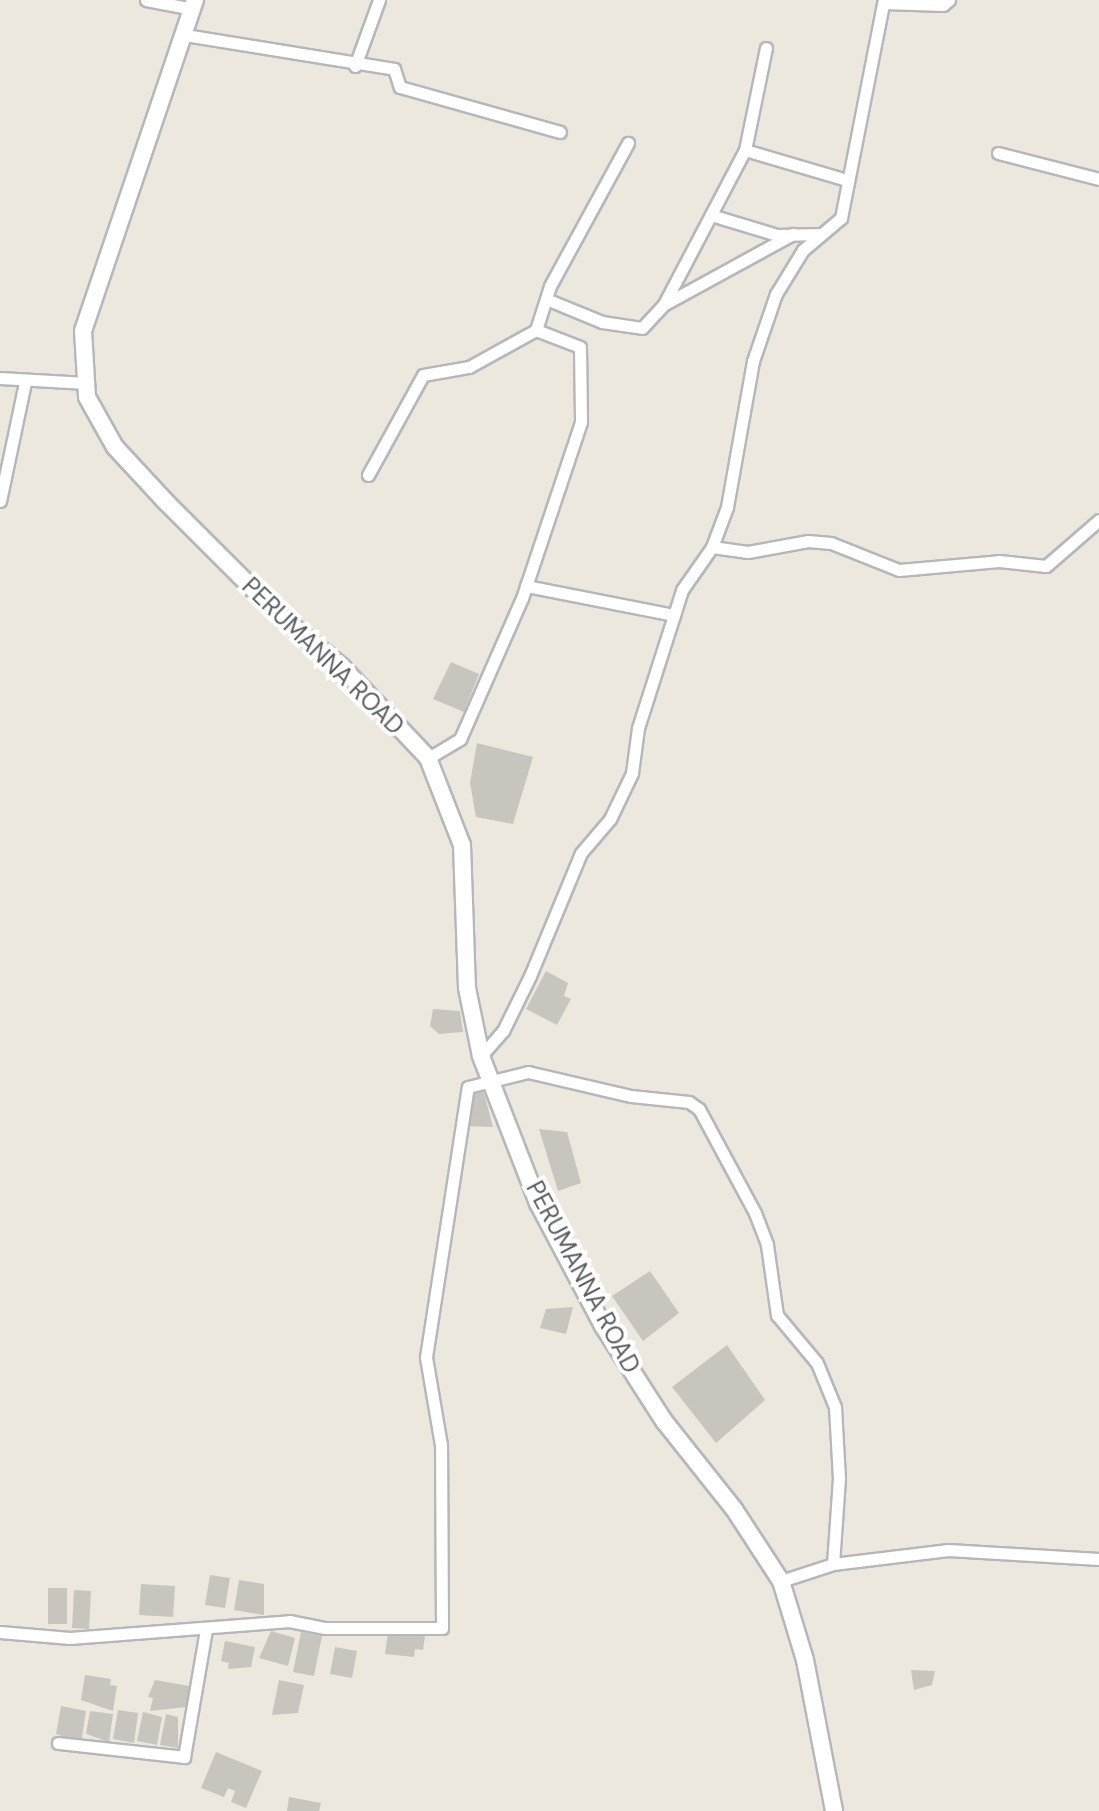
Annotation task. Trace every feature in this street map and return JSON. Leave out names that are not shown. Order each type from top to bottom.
[{"type":"main road","name":"PERUMANNA ROAD","points":[[194,4],[83,331],[87,397],[115,447],[270,606],[342,667],[428,758],[462,845],[467,988],[481,1056],[538,1203],[603,1326],[664,1421],[734,1509],[781,1581],[805,1660],[834,1811]]},
{"type":"street","points":[[146,0],[194,4]]},
{"type":"street","points":[[355,66],[379,0]]},
{"type":"street","points":[[481,1056],[503,1031],[530,976],[581,853],[624,792],[638,728],[682,590],[712,547],[735,480],[743,406],[776,294],[803,250],[841,218],[883,3],[943,5],[949,0]]},
{"type":"street","points":[[185,35],[355,66],[394,69],[400,87],[560,132]]},
{"type":"street","points":[[546,299],[602,322],[642,328],[664,304],[745,150],[766,48]]},
{"type":"street","points":[[368,475],[423,375],[469,367],[536,330],[546,299],[628,143]]},
{"type":"street","points":[[745,150],[847,180]]},
{"type":"street","points":[[998,153],[1099,179]]},
{"type":"street","points":[[711,215],[777,235],[822,234]]},
{"type":"street","points":[[664,304],[793,234]]},
{"type":"street","points":[[428,758],[460,739],[526,586],[581,422],[580,347],[536,330]]},
{"type":"street","points":[[0,378],[25,382],[86,383]]},
{"type":"street","points":[[0,501],[25,382]]},
{"type":"street","points":[[712,547],[748,552],[808,541],[831,543],[899,570],[999,561],[1046,566],[1099,520]]},
{"type":"street","points":[[526,586],[674,615]]},
{"type":"street","points":[[0,1632],[70,1638],[289,1621],[325,1628],[442,1628],[441,1445],[426,1357],[468,1087],[490,1078],[538,1074],[631,1096],[689,1102],[699,1109],[755,1213],[767,1245],[777,1315],[817,1363],[835,1407],[839,1478],[833,1564]]},
{"type":"street","points":[[781,1581],[833,1564],[948,1550],[1099,1559]]},
{"type":"street","points":[[58,1743],[184,1757],[206,1629]]},
{"type":"building","points":[[451,662],[479,674],[464,712],[433,699]]},
{"type":"building","points":[[477,743],[533,757],[513,824],[476,817],[470,783]]},
{"type":"building","points":[[546,971],[568,983],[564,996],[571,999],[557,1025],[526,1009]]},
{"type":"building","points":[[433,1009],[460,1011],[463,1032],[439,1034],[430,1026]]},
{"type":"building","points":[[473,1088],[484,1093],[493,1127],[465,1126]]},
{"type":"building","points":[[539,1129],[567,1132],[581,1183],[558,1191]]},
{"type":"building","points":[[650,1271],[679,1313],[643,1341],[612,1296]]},
{"type":"building","points":[[573,1307],[566,1334],[540,1328],[546,1309]]},
{"type":"building","points":[[727,1345],[765,1400],[716,1443],[672,1387]]},
{"type":"building","points":[[210,1575],[230,1578],[225,1608],[205,1605]]},
{"type":"building","points":[[239,1580],[264,1584],[264,1615],[234,1610]]},
{"type":"building","points":[[141,1584],[175,1586],[173,1617],[139,1615]]},
{"type":"building","points":[[48,1588],[67,1588],[67,1624],[48,1624]]},
{"type":"building","points":[[74,1590],[91,1591],[89,1629],[72,1628]]},
{"type":"building","points":[[271,1631],[295,1638],[288,1666],[259,1658]]},
{"type":"building","points":[[301,1632],[322,1636],[314,1676],[293,1672]]},
{"type":"building","points":[[388,1632],[425,1636],[423,1650],[415,1649],[414,1657],[385,1654]]},
{"type":"building","points":[[225,1641],[255,1647],[251,1667],[228,1669],[229,1663],[221,1661]]},
{"type":"building","points":[[335,1647],[357,1651],[352,1678],[330,1674]]},
{"type":"building","points":[[911,1670],[935,1671],[932,1685],[914,1690]]},
{"type":"building","points":[[85,1675],[111,1679],[110,1685],[117,1686],[113,1711],[81,1700]]},
{"type":"building","points":[[155,1680],[189,1686],[186,1707],[150,1711],[153,1698],[148,1697]]},
{"type":"building","points":[[279,1680],[304,1685],[298,1713],[272,1715]]},
{"type":"building","points":[[61,1706],[86,1711],[81,1743],[56,1734]]},
{"type":"building","points":[[118,1710],[138,1713],[134,1743],[113,1739]]},
{"type":"building","points":[[90,1711],[113,1714],[109,1742],[86,1734]]},
{"type":"building","points":[[143,1712],[162,1717],[157,1745],[137,1741]]},
{"type":"building","points":[[166,1714],[178,1717],[178,1748],[160,1745]]},
{"type":"building","points":[[216,1752],[262,1771],[246,1808],[231,1802],[235,1791],[228,1788],[224,1797],[201,1788]]},
{"type":"building","points":[[289,1797],[321,1803],[319,1811],[287,1811]]}]
